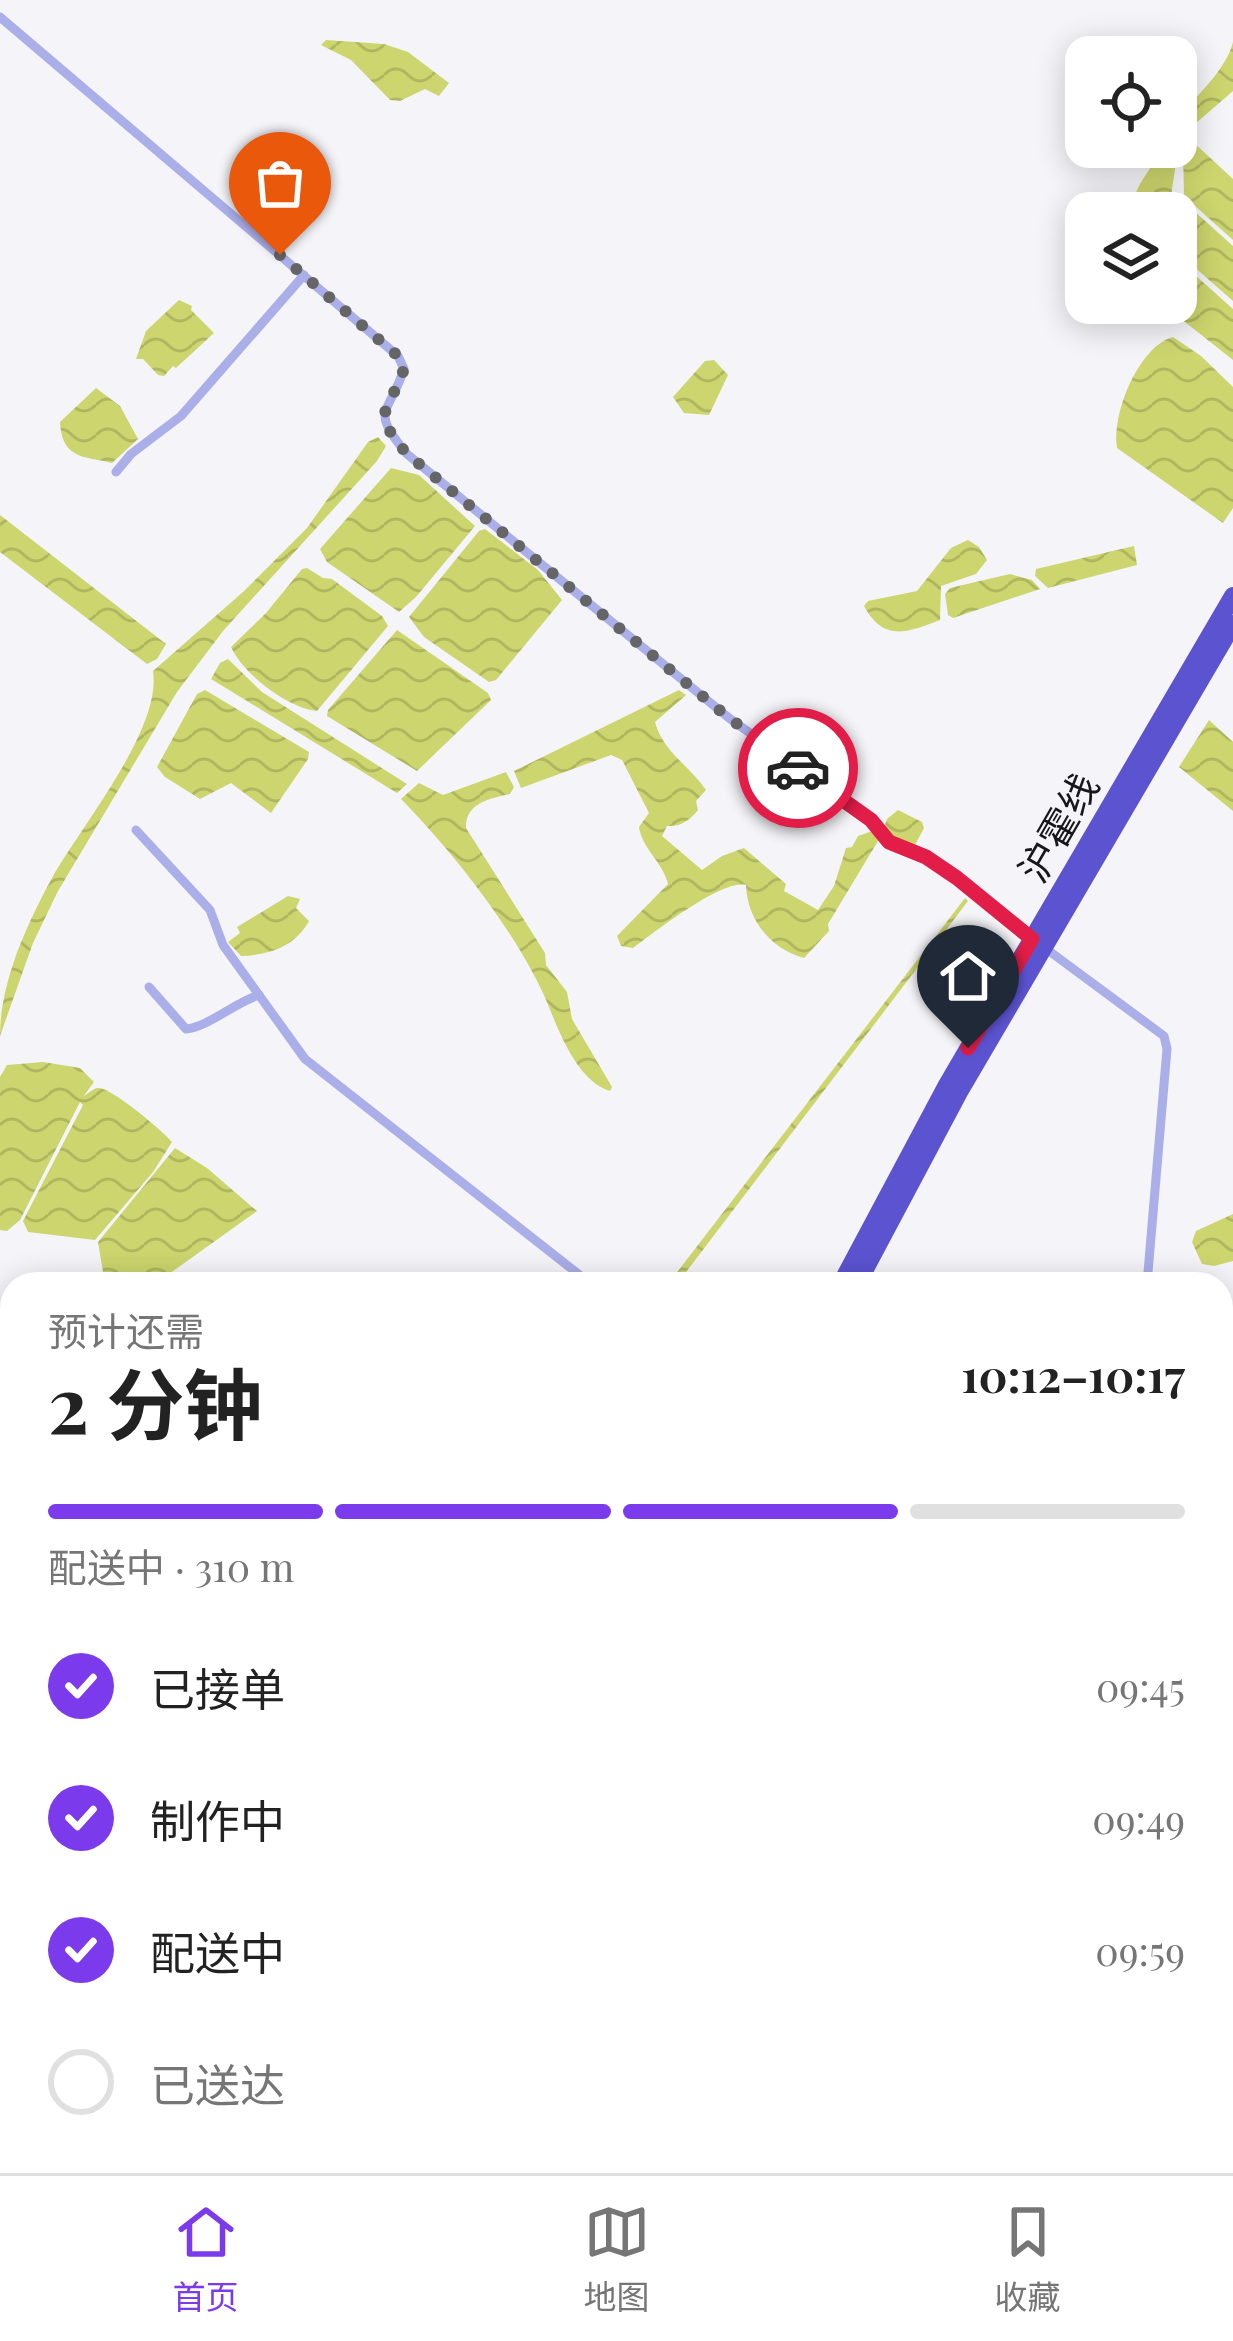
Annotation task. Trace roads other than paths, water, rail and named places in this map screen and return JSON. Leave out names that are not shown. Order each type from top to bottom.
[{"type":"highway","name":"沪霍线","points":[[863,1272],[1038,943],[1233,596]]},
{"type":"highway","name":"沪霍线","points":[[848,1272],[947,1085],[1233,624]]},
{"type":"street","points":[[0,17],[398,356],[404,369],[384,409],[384,421],[407,454],[729,718],[871,820],[889,842],[926,857],[957,878],[1164,1036],[1167,1048],[1149,1272]]},
{"type":"street","points":[[116,472],[131,454],[181,416],[304,275]]},
{"type":"street","points":[[136,830],[210,910],[223,945],[304,1059],[576,1272]]},
{"type":"street","points":[[149,987],[186,1029],[198,1028],[224,1009],[259,995]]},
{"type":"water","points":[[326,40],[384,44],[408,52],[449,83],[439,96],[425,89],[400,101],[390,100],[351,60],[321,45]]},
{"type":"water","points":[[1233,42],[1233,91],[1197,122],[1197,96]]},
{"type":"water","points":[[1197,146],[1233,179],[1233,240],[1197,208],[1197,192],[1184,192],[1183,168],[1197,168]]},
{"type":"water","points":[[1150,168],[1175,168],[1172,192],[1136,192]]},
{"type":"water","points":[[1197,214],[1233,246],[1233,301],[1197,269]]},
{"type":"water","points":[[1197,277],[1233,309],[1233,360],[1188,324],[1197,324]]},
{"type":"water","points":[[179,300],[192,306],[214,333],[176,368],[158,375],[143,359],[136,359],[146,331]]},
{"type":"water","points":[[1173,337],[1233,387],[1233,508],[1223,523],[1117,448],[1118,418],[1130,383],[1149,353]]},
{"type":"water","points":[[714,360],[728,375],[709,415],[684,413],[673,397],[705,361]]},
{"type":"water","points":[[96,388],[120,406],[138,439],[112,463],[77,455],[62,435],[60,422]]},
{"type":"water","points":[[378,437],[386,446],[377,461],[223,631],[177,692],[58,891],[33,943],[0,1036],[10,974],[25,934],[52,878],[133,748],[152,694],[153,671],[307,528],[368,442]]},
{"type":"water","points":[[391,468],[419,475],[475,526],[399,612],[327,562],[320,549]]},
{"type":"water","points":[[0,515],[166,644],[157,659],[147,664],[0,552]]},
{"type":"water","points":[[485,529],[538,570],[562,600],[496,680],[489,682],[424,637],[409,617]]},
{"type":"water","points":[[968,540],[987,560],[976,574],[941,586],[940,620],[897,631],[872,618],[864,606],[868,601],[917,591],[951,548]]},
{"type":"water","points":[[1134,546],[1137,565],[1048,588],[1035,576],[1036,569]]},
{"type":"water","points":[[307,568],[332,579],[382,616],[388,626],[317,711],[293,704],[268,688],[245,668],[231,647]]},
{"type":"water","points":[[1010,574],[1032,580],[1040,589],[953,618],[948,615],[945,594],[950,588]]},
{"type":"water","points":[[397,630],[488,693],[491,700],[417,771],[327,716]]},
{"type":"water","points":[[228,659],[262,692],[407,784],[397,793],[211,679]]},
{"type":"water","points":[[205,690],[309,752],[271,813],[231,783],[200,799],[157,767],[197,694]]},
{"type":"water","points":[[679,690],[686,695],[655,722],[670,750],[706,790],[696,801],[695,814],[681,824],[667,826],[662,836],[702,870],[744,848],[786,884],[784,891],[818,910],[834,886],[846,848],[858,836],[884,827],[898,810],[922,822],[924,828],[914,847],[889,837],[878,841],[828,924],[829,931],[804,958],[781,948],[763,931],[751,909],[746,885],[706,898],[633,948],[621,946],[617,936],[668,884],[641,835],[639,827],[649,813],[622,760],[611,755],[521,788],[514,771]]},
{"type":"water","points":[[1209,720],[1233,742],[1233,811],[1179,767]]},
{"type":"water","points":[[506,772],[514,787],[510,794],[474,807],[466,828],[545,953],[546,965],[567,992],[572,1019],[612,1087],[610,1091],[581,1069],[506,928],[465,871],[401,799],[419,783],[443,795]]},
{"type":"water","points":[[288,896],[300,899],[296,908],[309,921],[303,930],[280,948],[241,956],[228,942],[240,933],[237,927]]},
{"type":"water","points":[[965,898],[968,901],[686,1272],[677,1272]]},
{"type":"water","points":[[43,1062],[80,1068],[94,1082],[83,1097],[96,1088],[114,1094],[172,1142],[95,1240],[28,1232],[23,1221],[83,1105],[80,1102],[20,1220],[7,1231],[0,1230],[0,1077],[7,1065]]},
{"type":"water","points":[[175,1148],[207,1168],[257,1211],[172,1272],[103,1272],[98,1242]]},
{"type":"water","points":[[1233,1214],[1233,1261],[1202,1264],[1192,1242],[1196,1231]]}]
